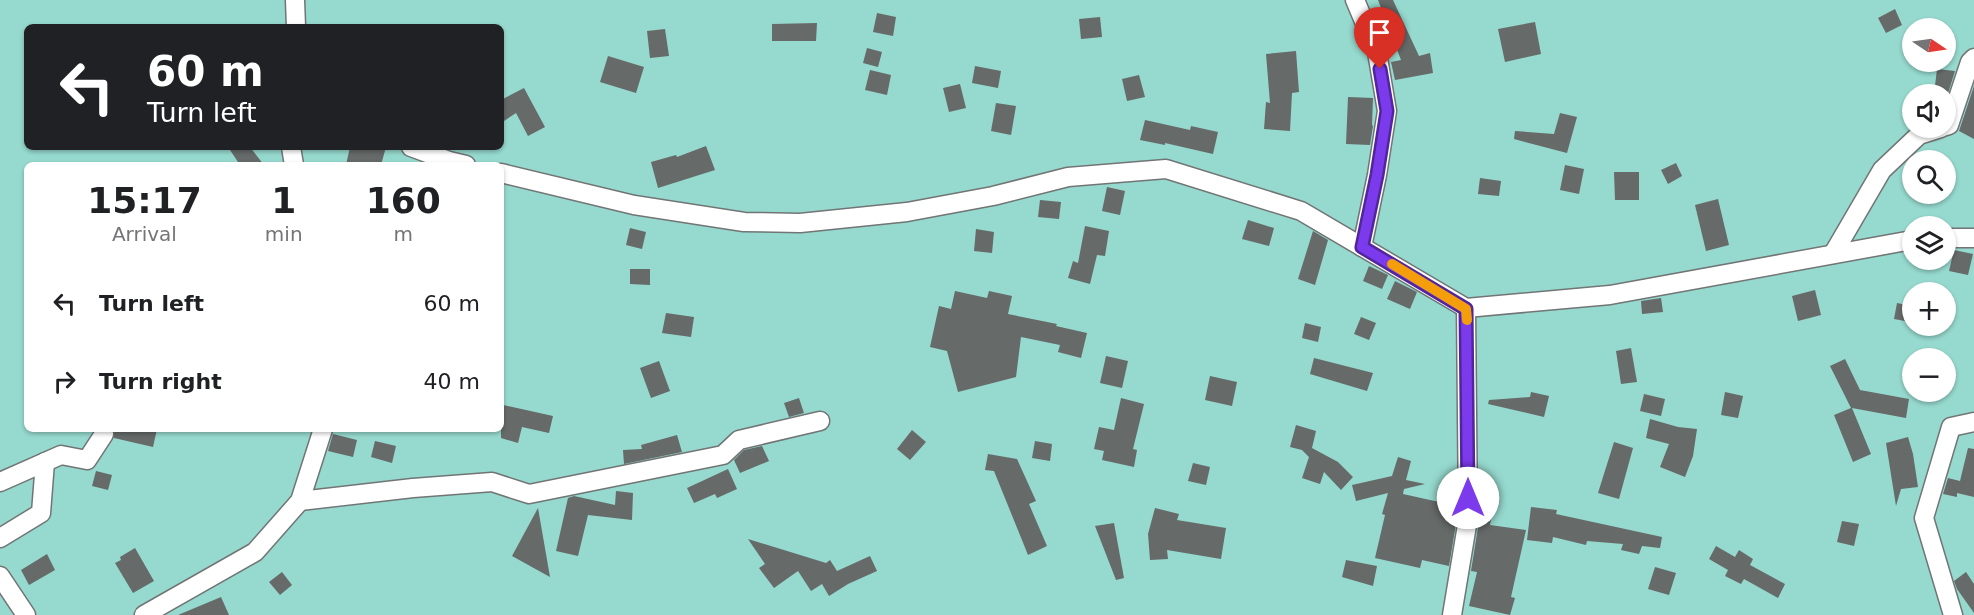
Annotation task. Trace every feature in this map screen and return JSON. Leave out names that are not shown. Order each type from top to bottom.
[{"type":"street","points":[[295,0],[296,24]]},
{"type":"street","points":[[1355,0],[1377,52],[1387,111],[1362,247]]},
{"type":"street","points":[[1956,103],[1970,62],[1974,57]]},
{"type":"street","points":[[1833,254],[1881,170],[1916,138]]},
{"type":"street","points":[[419,150],[453,162]]},
{"type":"street","points":[[504,174],[634,205],[744,222],[800,223],[908,212],[993,196],[1068,177],[1166,169],[1301,211],[1466,309],[1610,296],[1902,242]]},
{"type":"street","points":[[1956,238],[1974,238]]},
{"type":"street","points":[[1452,615],[1468,519],[1466,309]]},
{"type":"street","points":[[300,501],[413,488],[492,482],[529,494],[723,455],[739,440],[820,422]]},
{"type":"street","points":[[1953,615],[1924,518],[1952,427],[1974,422]]},
{"type":"street","points":[[144,615],[255,552],[300,501],[322,432]]},
{"type":"street","points":[[0,482],[61,455],[87,460],[104,434]]},
{"type":"street","points":[[0,537],[41,513],[45,462]]},
{"type":"street","points":[[0,576],[26,615]]},
{"type":"green space","points":[[0,0],[1974,0],[1974,615],[0,615]]},
{"type":"building","points":[[1378,0],[1393,0],[1419,56],[1430,53],[1433,73],[1395,80],[1391,62],[1401,60]]},
{"type":"building","points":[[1895,9],[1902,25],[1886,33],[1878,18]]},
{"type":"building","points":[[877,13],[896,17],[893,36],[873,32]]},
{"type":"building","points":[[1100,17],[1102,37],[1081,39],[1079,19]]},
{"type":"building","points":[[1535,22],[1541,54],[1505,62],[1498,29]]},
{"type":"building","points":[[817,23],[816,41],[772,41],[772,24]]},
{"type":"building","points":[[665,29],[669,56],[650,58],[647,31]]},
{"type":"building","points":[[867,48],[882,52],[878,67],[863,63]]},
{"type":"building","points":[[1296,51],[1299,92],[1292,93],[1290,131],[1264,129],[1266,102],[1270,103],[1266,54]]},
{"type":"building","points":[[608,56],[644,67],[636,93],[600,82]]},
{"type":"building","points":[[975,66],[1001,71],[998,88],[972,83]]},
{"type":"building","points":[[870,70],[891,75],[887,95],[865,90]]},
{"type":"building","points":[[1937,72],[1955,72],[1951,84],[1935,84]]},
{"type":"building","points":[[1139,75],[1145,97],[1127,101],[1122,79]]},
{"type":"building","points":[[960,84],[966,108],[949,112],[943,88]]},
{"type":"building","points":[[1974,86],[1974,139],[1959,131]]},
{"type":"building","points":[[524,88],[545,127],[528,136],[516,113],[504,121],[504,98]]},
{"type":"building","points":[[1348,97],[1373,98],[1370,145],[1346,144]]},
{"type":"building","points":[[996,103],[1016,106],[1011,135],[991,131]]},
{"type":"building","points":[[1560,113],[1577,117],[1567,153],[1514,139],[1515,131],[1554,134]]},
{"type":"building","points":[[1145,120],[1190,130],[1191,126],[1218,132],[1213,154],[1140,140]]},
{"type":"building","points":[[706,146],[715,170],[658,188],[651,162],[676,155],[677,157]]},
{"type":"building","points":[[230,150],[252,150],[262,162],[238,162]]},
{"type":"building","points":[[349,150],[385,150],[382,162],[347,162]]},
{"type":"building","points":[[1676,163],[1682,176],[1668,184],[1661,170]]},
{"type":"building","points":[[1565,165],[1584,169],[1579,194],[1560,190]]},
{"type":"building","points":[[1614,172],[1639,172],[1639,200],[1615,200]]},
{"type":"building","points":[[1480,178],[1501,181],[1499,196],[1478,194]]},
{"type":"building","points":[[1107,187],[1125,191],[1120,215],[1102,211]]},
{"type":"building","points":[[1718,199],[1729,245],[1706,251],[1695,205]]},
{"type":"building","points":[[1040,200],[1061,202],[1059,219],[1038,217]]},
{"type":"building","points":[[1248,220],[1274,228],[1269,246],[1242,239]]},
{"type":"building","points":[[1085,226],[1109,231],[1105,256],[1097,255],[1090,284],[1068,278],[1073,261],[1078,263]]},
{"type":"building","points":[[630,228],[646,232],[642,249],[626,245]]},
{"type":"building","points":[[976,229],[994,232],[992,253],[974,251]]},
{"type":"building","points":[[1313,231],[1328,240],[1315,285],[1298,279]]},
{"type":"building","points":[[1956,250],[1973,254],[1968,275],[1949,271],[1956,270]]},
{"type":"building","points":[[1369,266],[1388,275],[1382,289],[1363,281]]},
{"type":"building","points":[[630,269],[650,269],[650,285],[630,284]]},
{"type":"building","points":[[1395,281],[1417,292],[1410,309],[1387,299]]},
{"type":"building","points":[[1815,290],[1821,315],[1798,321],[1792,296]]},
{"type":"building","points":[[955,291],[987,298],[989,291],[1012,296],[1008,314],[1087,333],[1081,358],[1058,352],[1060,345],[1021,337],[1016,377],[958,392],[947,351],[930,347],[939,306],[951,309]]},
{"type":"building","points":[[1661,298],[1663,312],[1642,314],[1641,301]]},
{"type":"building","points":[[1897,303],[1902,304],[1902,320],[1894,319]]},
{"type":"building","points":[[666,313],[694,317],[691,337],[662,333]]},
{"type":"building","points":[[1361,317],[1376,323],[1369,340],[1354,334]]},
{"type":"building","points":[[1305,323],[1321,327],[1318,342],[1302,338]]},
{"type":"building","points":[[1631,348],[1637,382],[1621,384],[1616,351]]},
{"type":"building","points":[[1106,356],[1128,361],[1122,388],[1100,383]]},
{"type":"building","points":[[1314,358],[1373,373],[1367,391],[1310,374]]},
{"type":"building","points":[[1845,359],[1860,390],[1902,398],[1902,402],[1909,402],[1906,418],[1852,408],[1871,454],[1853,462],[1834,415],[1851,408],[1830,366]]},
{"type":"building","points":[[659,361],[670,391],[651,398],[640,368]]},
{"type":"building","points":[[1210,376],[1237,382],[1232,406],[1205,400]]},
{"type":"building","points":[[1531,392],[1549,396],[1544,417],[1488,404],[1489,400],[1530,397]]},
{"type":"building","points":[[1725,392],[1743,396],[1738,418],[1721,415]]},
{"type":"building","points":[[1644,394],[1665,399],[1661,416],[1640,411]]},
{"type":"building","points":[[799,398],[804,413],[789,417],[784,403]]},
{"type":"building","points":[[1121,398],[1144,404],[1133,449],[1137,450],[1134,467],[1102,460],[1104,451],[1094,449],[1099,427],[1114,430]]},
{"type":"building","points":[[504,405],[553,416],[549,433],[522,427],[518,443],[501,438],[501,432],[504,432]]},
{"type":"building","points":[[1650,419],[1678,427],[1697,429],[1693,456],[1685,477],[1660,467],[1669,444],[1646,438]]},
{"type":"building","points":[[1296,425],[1316,431],[1312,448],[1338,462],[1353,477],[1341,490],[1324,472],[1320,484],[1302,478],[1309,457],[1302,450],[1290,447]]},
{"type":"building","points":[[912,430],[926,442],[910,460],[897,449]]},
{"type":"building","points":[[114,432],[156,432],[153,447],[114,438]]},
{"type":"building","points":[[333,434],[357,440],[353,457],[328,451]]},
{"type":"building","points":[[677,435],[682,452],[624,464],[623,450],[642,449],[641,445]]},
{"type":"building","points":[[1908,437],[1918,487],[1901,489],[1896,506],[1886,443]]},
{"type":"building","points":[[375,441],[396,446],[392,463],[371,457]]},
{"type":"building","points":[[1035,441],[1052,444],[1050,461],[1032,458]]},
{"type":"building","points":[[1614,442],[1633,448],[1619,499],[1598,493]]},
{"type":"building","points":[[762,446],[769,461],[740,473],[734,460],[744,450]]},
{"type":"building","points":[[1968,448],[1974,449],[1974,497],[1957,493],[1957,497],[1943,494],[1948,478],[1960,481]]},
{"type":"building","points":[[988,454],[1017,459],[1036,501],[1029,504],[1047,546],[1028,555],[994,471],[985,470]]},
{"type":"building","points":[[1398,457],[1411,461],[1406,480],[1425,484],[1404,489],[1403,494],[1457,506],[1449,566],[1422,560],[1420,568],[1375,558],[1388,493],[1356,501],[1352,485],[1392,476]]},
{"type":"building","points":[[1193,463],[1210,467],[1206,485],[1188,481]]},
{"type":"building","points":[[728,469],[737,489],[717,498],[715,494],[694,503],[687,488]]},
{"type":"building","points":[[96,471],[112,475],[108,490],[92,486]]},
{"type":"building","points":[[616,491],[633,493],[632,520],[588,515],[578,556],[556,551],[568,498],[574,496],[615,505]]},
{"type":"building","points":[[1479,502],[1494,505],[1490,525],[1526,530],[1511,597],[1515,598],[1510,615],[1469,606],[1477,572],[1471,571],[1479,521]]},
{"type":"building","points":[[1531,507],[1557,510],[1556,514],[1662,537],[1660,548],[1642,546],[1639,554],[1621,550],[1623,544],[1587,541],[1586,545],[1553,537],[1552,543],[1527,540]]},
{"type":"building","points":[[538,508],[550,577],[512,556]]},
{"type":"building","points":[[1155,508],[1179,514],[1177,520],[1226,528],[1221,559],[1167,550],[1168,559],[1150,560],[1148,534]]},
{"type":"building","points":[[1842,521],[1859,524],[1854,546],[1837,542]]},
{"type":"building","points":[[1114,523],[1124,578],[1116,580],[1095,526]]},
{"type":"building","points":[[748,539],[826,563],[830,560],[837,571],[870,556],[877,571],[848,584],[829,596],[822,584],[811,591],[798,571],[774,588],[759,568],[765,564]]},
{"type":"building","points":[[1716,546],[1735,557],[1739,550],[1753,559],[1750,565],[1785,584],[1778,598],[1744,579],[1741,584],[1725,576],[1728,570],[1709,559]]},
{"type":"building","points":[[135,548],[154,581],[133,593],[115,563]]},
{"type":"building","points":[[47,554],[55,570],[29,585],[21,570]]},
{"type":"building","points":[[1346,560],[1377,566],[1373,586],[1342,577]]},
{"type":"building","points":[[1655,567],[1676,573],[1669,595],[1648,589]]},
{"type":"building","points":[[282,572],[292,585],[280,595],[269,582]]},
{"type":"building","points":[[1966,572],[1974,584],[1974,613],[1954,581]]},
{"type":"building","points":[[221,597],[229,615],[178,615]]},
{"type":"slow traffic","points":[[1392,264],[1466,309],[1467,320]]},
{"type":"route","points":[[1380,69],[1387,111],[1384,140],[1362,247],[1466,309],[1468,498]]}]
